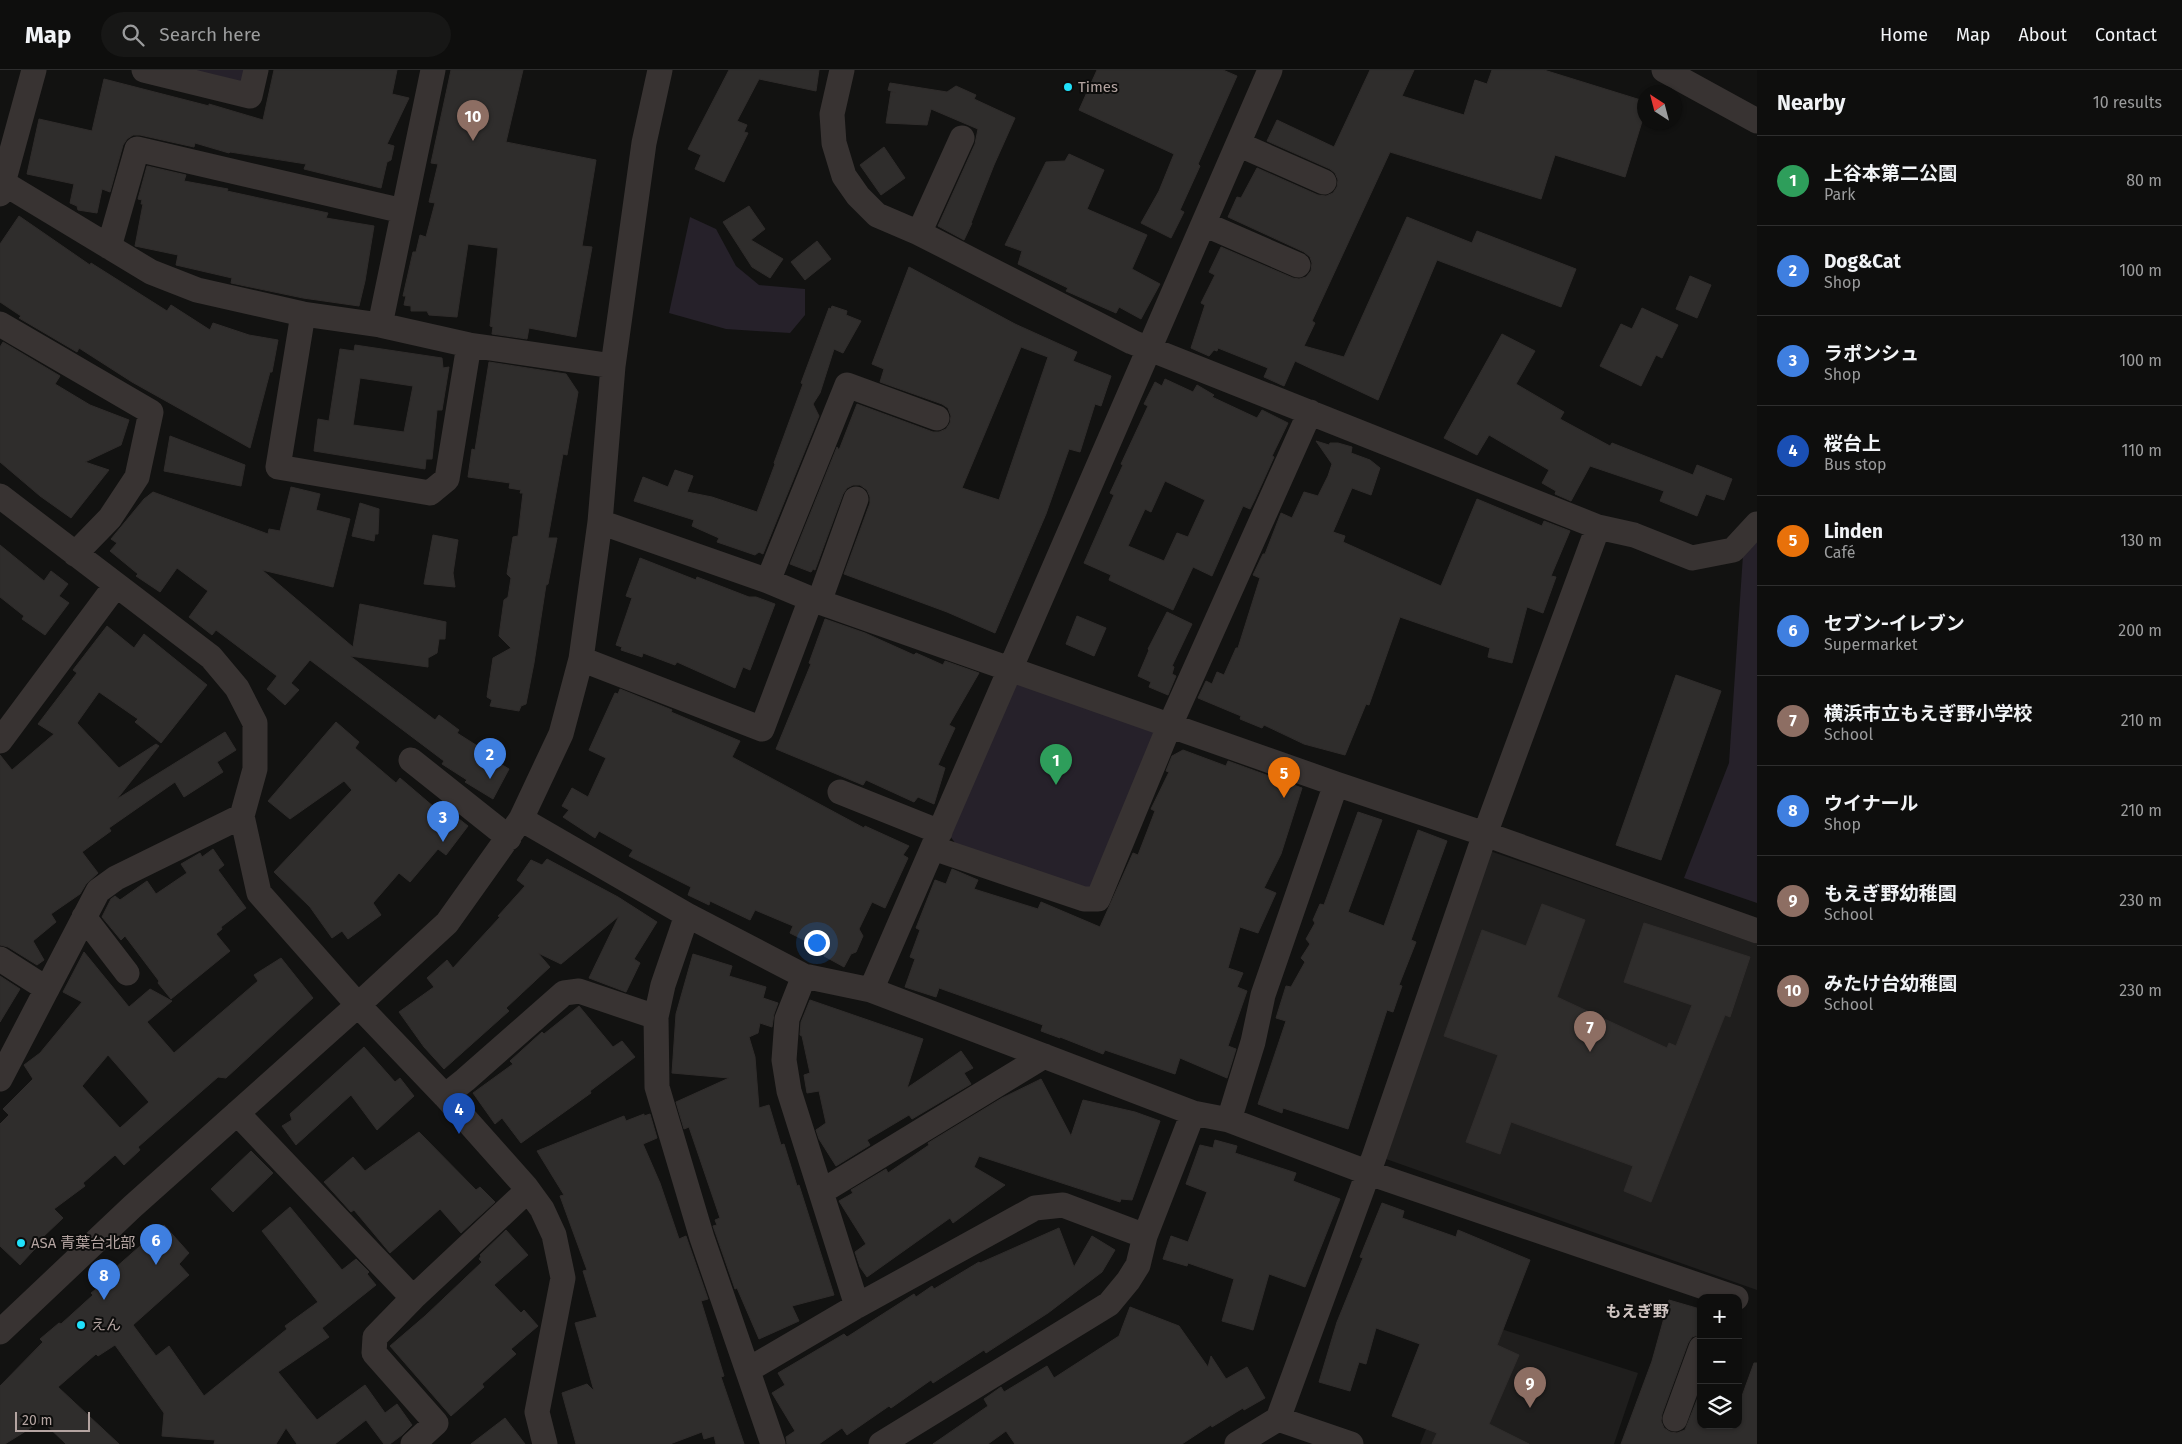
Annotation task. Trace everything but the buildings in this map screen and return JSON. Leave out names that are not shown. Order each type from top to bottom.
[{"type":"street","points":[[34,70],[20,128],[1,186],[109,246],[151,272],[197,290],[303,314],[380,324],[469,345],[613,366]]},
{"type":"street","points":[[144,70],[250,96],[256,70]]},
{"type":"street","points":[[380,324],[402,211],[433,70]]},
{"type":"street","points":[[0,1332],[132,1207],[358,1005],[447,922],[515,829],[561,734],[581,660],[600,522],[613,366],[644,143],[660,70]]},
{"type":"street","points":[[842,70],[832,114],[834,143],[844,176],[858,196],[877,214],[919,233],[1132,342],[1598,527],[1634,535],[1692,558],[1733,550],[1757,524]]},
{"type":"street","points":[[871,990],[1270,70]]},
{"type":"street","points":[[1664,70],[1757,121]]},
{"type":"street","points":[[919,233],[962,138]]},
{"type":"street","points":[[1238,144],[1321,181]]},
{"type":"street","points":[[109,246],[137,148],[402,211]]},
{"type":"street","points":[[1204,224],[1268,241],[1298,265]]},
{"type":"street","points":[[303,314],[278,467],[430,493],[447,479],[469,345]]},
{"type":"street","points":[[0,324],[151,412],[137,477],[110,518],[75,554]]},
{"type":"street","points":[[768,581],[847,385],[938,418]]},
{"type":"street","points":[[840,792],[936,840],[1084,899],[1098,899],[1170,726],[1310,412]]},
{"type":"street","points":[[0,496],[211,657],[237,688],[255,723],[255,769],[242,816],[259,893],[358,1005],[445,1096],[542,1209],[554,1235],[563,1278],[537,1412],[545,1444]]},
{"type":"street","points":[[581,660],[762,729],[856,499]]},
{"type":"street","points":[[600,522],[768,581],[815,601],[1012,668],[1170,726],[1485,834],[1757,931]]},
{"type":"street","points":[[1237,1444],[1278,1419],[1368,1173],[1485,834],[1598,527]]},
{"type":"street","points":[[0,741],[116,585]]},
{"type":"street","points":[[411,760],[515,829],[804,976],[871,990],[1193,1113],[1229,1120],[1368,1173],[1719,1294]]},
{"type":"street","points":[[1229,1120],[1254,1042],[1263,995],[1336,784]]},
{"type":"street","points":[[0,1079],[98,891],[116,878],[242,816]]},
{"type":"street","points":[[687,915],[663,985],[656,1017],[657,1087],[702,1238],[773,1444]]},
{"type":"street","points":[[84,917],[127,973]]},
{"type":"street","points":[[0,959],[47,989]]},
{"type":"street","points":[[804,976],[786,1019],[784,1060],[789,1091],[857,1306]]},
{"type":"street","points":[[445,1096],[564,993],[579,991],[656,1017]]},
{"type":"street","points":[[821,1192],[1044,1056]]},
{"type":"street","points":[[237,1113],[413,1298]]},
{"type":"street","points":[[881,1444],[1110,1304],[1138,1265],[1145,1236],[1193,1113]]},
{"type":"street","points":[[413,1444],[436,1423],[374,1354],[375,1337],[413,1298],[528,1191]]},
{"type":"street","points":[[748,1370],[857,1306],[1034,1208],[1063,1205],[1145,1236]]},
{"type":"street","points":[[1742,1301],[1757,1305]]},
{"type":"street","points":[[1675,1419],[1697,1359]]},
{"type":"street","points":[[1278,1419],[1350,1444]]},
{"type":"shaded area","points":[[174,70],[256,70],[252,88]]},
{"type":"shaded area","points":[[690,217],[716,229],[736,266],[759,285],[805,289],[805,315],[790,333],[726,329],[669,313]]},
{"type":"shaded area","points":[[1757,542],[1757,903],[1684,878],[1729,763],[1743,555]]},
{"type":"shaded area","points":[[1013,669],[1166,734],[1097,884],[1083,890],[958,847],[950,836]]},
{"type":"shaded area","points":[[1490,851],[1757,944],[1757,1290],[1386,1159]]},
{"type":"shaded area","points":[[1470,1319],[1638,1373],[1614,1444],[1420,1444]]},
{"type":"place","name":"Times","points":[[1068,87]]},
{"type":"place","name":"みたけ台幼稚園","points":[[473,141]]},
{"type":"place","name":"Dog&Cat","points":[[490,779]]},
{"type":"place","name":"上谷本第二公園","points":[[1056,785]]},
{"type":"place","name":"Linden","points":[[1284,798]]},
{"type":"place","name":"ラポンシュ","points":[[443,842]]},
{"type":"place","name":"横浜市立もえぎ野小学校","points":[[1590,1052]]},
{"type":"place","name":"桜台上","points":[[459,1134]]},
{"type":"place","name":"ASA 青葉台北部","points":[[21,1243]]},
{"type":"place","name":"セブン-イレブン","points":[[156,1265]]},
{"type":"place","name":"ウイナール","points":[[104,1300]]},
{"type":"place","name":"えん","points":[[81,1325]]},
{"type":"place","name":"もえぎ野幼稚園","points":[[1530,1408]]},
{"type":"district","name":"もえぎ野","points":[[1637,1311]]}]
